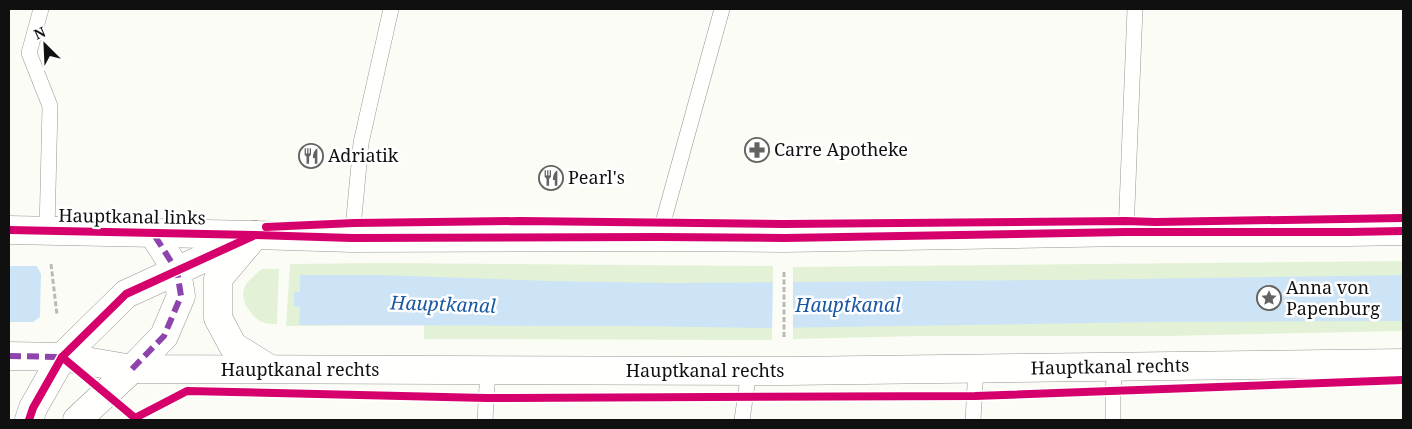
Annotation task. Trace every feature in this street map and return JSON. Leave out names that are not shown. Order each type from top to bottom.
[{"type":"street","name":"Hauptkanal links","points":[[9,230],[352,238],[784,238],[1126,232],[1403,231]]},
{"type":"street","name":"Hauptkanal links","points":[[77,420],[132,369],[164,336],[181,296],[178,270],[153,233]]},
{"type":"street","name":"Hauptkanal links","points":[[29,420],[33,408],[62,357],[126,294],[255,235]]},
{"type":"street","points":[[255,235],[218,279],[218,318],[233,346],[270,370]]},
{"type":"street","name":"Hauptkanal rechts","points":[[9,356],[62,357],[132,369],[270,370],[749,371],[1403,363]]},
{"type":"lane","points":[[41,9],[29,53],[50,106],[47,231]]},
{"type":"lane","points":[[352,238],[361,143],[391,9]]},
{"type":"lane","points":[[659,237],[722,9]]},
{"type":"lane","points":[[1126,232],[1135,9]]},
{"type":"lane","points":[[1113,420],[1115,367]]},
{"type":"lane","points":[[973,420],[976,368]]},
{"type":"lane","points":[[485,420],[488,370]]},
{"type":"lane","points":[[742,420],[749,371]]},
{"type":"path","points":[[47,231],[62,357]]},
{"type":"path","points":[[784,274],[784,332]]},
{"type":"green space","points":[[1403,261],[1403,331],[1167,336],[922,336],[793,339],[793,267]]},
{"type":"green space","points":[[290,264],[773,266],[772,340],[424,339],[424,325],[286,326]]},
{"type":"green space","points":[[262,269],[279,269],[277,324],[258,320],[245,304],[244,289],[247,283]]},
{"type":"water","points":[[9,266],[37,266],[41,274],[40,317],[33,322],[9,322]]},
{"type":"water","name":"Hauptkanal","points":[[300,275],[380,275],[671,283],[1403,275],[1403,321],[1156,322],[771,328],[299,325],[300,307],[294,306],[294,292],[300,292]]},
{"type":"pier","points":[[793,279],[793,331],[772,331],[773,280]]},
{"type":"marked path","points":[[132,369],[164,336],[181,296],[177,271],[153,233]]},
{"type":"marked path","points":[[9,356],[62,357]]},
{"type":"cycle path","points":[[266,227],[354,223],[520,221],[783,224],[1155,222],[1403,218]]},
{"type":"cycle path","points":[[9,230],[352,238],[784,238],[1126,232],[1403,231]]},
{"type":"cycle path","points":[[29,420],[33,408],[62,357],[126,294],[253,236]]},
{"type":"cycle path","points":[[62,357],[135,418],[187,391],[486,398],[975,396],[1403,380]]},
{"type":"place","name":"Carre Apotheke","points":[[757,150]]},
{"type":"place","name":"Adriatik","points":[[311,156]]},
{"type":"place","name":"Pearl's","points":[[551,178]]},
{"type":"place","name":"Anna von Papenburg","points":[[1269,298]]}]
